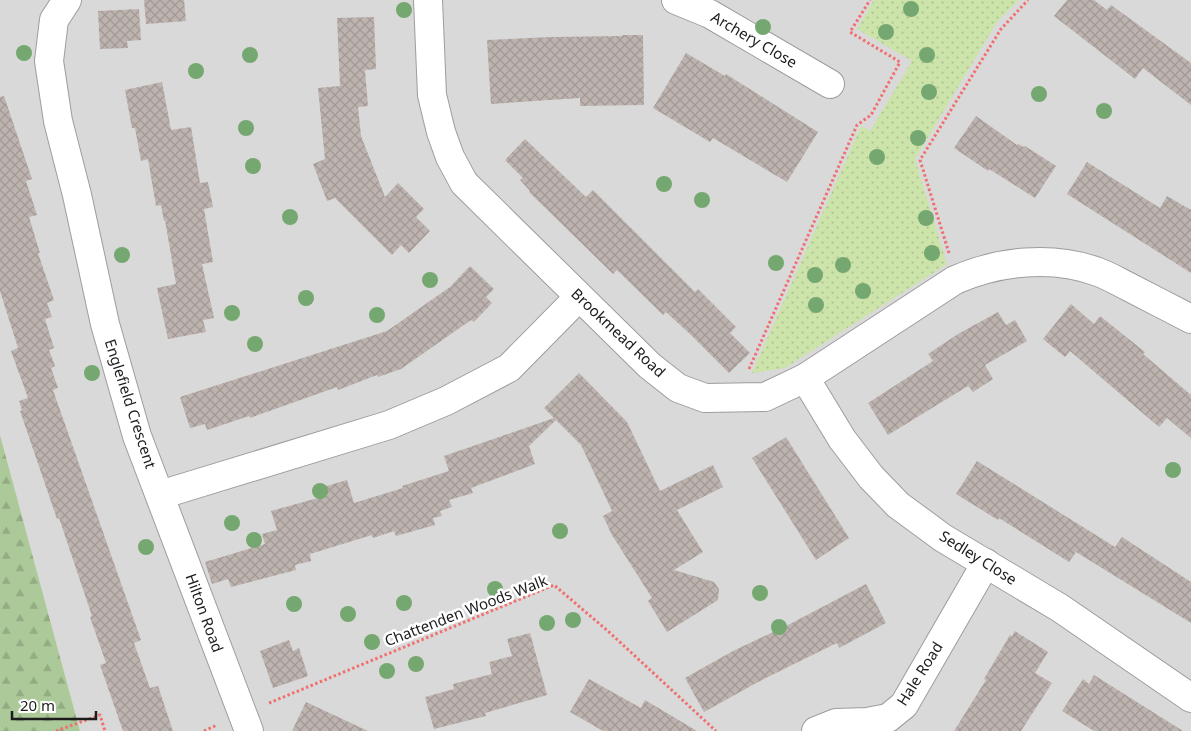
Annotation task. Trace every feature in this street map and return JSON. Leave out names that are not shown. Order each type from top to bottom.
[{"type":"street","name":"Englefield Crescent","points":[[68,0],[54,20],[50,61],[58,121],[79,204],[105,324],[137,436],[160,494]]},
{"type":"street","name":"Brookmead Road","points":[[428,0],[432,95],[440,132],[450,157],[464,183],[650,366],[678,388],[705,398],[765,397],[805,378],[955,280],[977,271],[1008,264],[1033,262],[1066,264],[1098,272],[1191,319]]},
{"type":"street","name":"Archery Close","points":[[676,0],[710,14],[830,84]]},
{"type":"street","points":[[160,494],[389,425],[446,401],[508,368],[579,297]]},
{"type":"street","name":"Sedley Close","points":[[805,378],[842,439],[871,477],[898,505],[944,538],[1060,608],[1191,698]]},
{"type":"street","name":"Hilton Road","points":[[160,494],[245,722]]},
{"type":"street","name":"Hale Road","points":[[816,731],[836,723],[867,722],[890,724],[904,705],[986,563]]},
{"type":"path","points":[[737,397],[857,125],[870,115],[900,62],[850,32],[870,0]]},
{"type":"path","points":[[955,280],[953,267],[920,160],[1001,29],[1028,0]]},
{"type":"path","name":"Chattenden Woods Walk","points":[[245,722],[453,625],[554,585],[716,731]]},
{"type":"path","points":[[56,731],[100,715],[105,731]]},
{"type":"shaded area","points":[[0,0],[1191,0],[1191,731],[80,731],[0,435]]},
{"type":"green space","points":[[874,0],[1019,0],[997,22],[915,159],[947,264],[785,368],[752,373],[861,126],[870,131],[912,61],[857,29]]},
{"type":"green space","points":[[0,435],[80,731],[0,731]]},
{"type":"building","points":[[144,0],[184,0],[186,21],[146,24]]},
{"type":"building","points":[[1067,0],[1094,0],[1107,10],[1111,5],[1191,63],[1191,105],[1143,68],[1135,79],[1054,16]]},
{"type":"building","points":[[139,9],[141,40],[127,41],[128,48],[100,49],[98,11]]},
{"type":"building","points":[[374,17],[376,69],[365,70],[368,106],[358,107],[361,136],[385,197],[398,183],[424,209],[416,217],[430,231],[409,253],[401,245],[392,255],[335,198],[327,201],[313,164],[325,159],[318,88],[340,86],[337,18]]},
{"type":"building","points":[[643,35],[644,105],[580,106],[580,98],[491,104],[487,40]]},
{"type":"building","points":[[686,53],[725,76],[726,74],[818,132],[787,182],[713,138],[710,142],[653,108]]},
{"type":"building","points":[[162,82],[171,130],[191,127],[200,183],[208,182],[213,207],[204,209],[213,262],[202,264],[214,318],[203,320],[206,332],[168,339],[157,288],[176,284],[165,220],[161,205],[156,206],[148,159],[141,161],[135,128],[132,128],[125,90]]},
{"type":"building","points":[[4,96],[32,179],[26,181],[37,215],[29,217],[40,253],[38,253],[54,300],[47,303],[52,317],[45,319],[54,348],[49,350],[55,366],[51,368],[58,388],[53,390],[141,640],[134,643],[150,688],[158,686],[173,731],[123,731],[100,665],[106,663],[90,617],[92,616],[20,411],[22,410],[19,401],[28,398],[11,351],[18,348],[0,291],[0,97]]},
{"type":"building","points":[[976,116],[1017,145],[1025,146],[1056,166],[1035,198],[989,169],[988,171],[954,148]]},
{"type":"building","points":[[525,139],[586,197],[593,190],[695,292],[698,289],[736,327],[730,333],[750,353],[729,373],[666,312],[663,315],[617,270],[613,274],[529,192],[520,180],[523,178],[505,160]]},
{"type":"building","points":[[1087,162],[1160,208],[1167,196],[1191,210],[1191,273],[1067,194]]},
{"type":"building","points":[[470,266],[494,289],[486,297],[492,303],[474,322],[471,320],[401,369],[378,377],[377,375],[338,390],[337,387],[250,418],[249,416],[207,430],[205,424],[190,428],[180,397],[387,331],[450,287]]},
{"type":"building","points":[[1071,304],[1094,324],[1100,316],[1145,352],[1143,354],[1191,395],[1191,438],[1167,418],[1159,427],[1070,351],[1065,357],[1043,339]]},
{"type":"building","points":[[998,312],[1006,325],[1015,320],[1027,341],[985,365],[993,379],[973,392],[968,386],[888,435],[868,403],[933,361],[928,354],[958,334]]},
{"type":"building","points":[[579,373],[627,422],[660,491],[713,465],[723,487],[677,510],[703,552],[674,570],[714,582],[719,589],[718,600],[667,632],[648,601],[652,598],[612,535],[603,516],[612,511],[581,445],[556,420],[529,446],[535,464],[471,488],[473,493],[449,500],[452,507],[440,511],[442,516],[433,518],[435,525],[396,536],[394,531],[373,538],[372,535],[310,554],[311,561],[295,565],[296,570],[231,587],[228,579],[212,584],[205,562],[265,544],[262,534],[277,530],[271,511],[325,496],[323,487],[347,480],[354,503],[449,471],[444,456],[554,418],[544,408]]},
{"type":"building","points":[[786,437],[849,538],[816,560],[752,458]]},
{"type":"building","points":[[977,461],[1115,547],[1122,537],[1191,582],[1191,623],[1076,552],[1069,562],[999,518],[998,520],[956,494]]},
{"type":"building","points":[[866,584],[886,623],[839,648],[837,643],[792,665],[704,712],[685,678],[733,651],[790,624]]},
{"type":"building","points":[[1015,631],[1048,652],[1035,673],[1052,683],[1021,731],[954,731],[986,680],[984,679],[1010,635],[1012,636]]},
{"type":"building","points":[[530,633],[547,695],[485,713],[486,716],[434,729],[425,697],[454,689],[453,684],[492,674],[489,662],[512,656],[507,639]]},
{"type":"building","points":[[289,640],[293,651],[299,648],[308,676],[273,688],[260,651]]},
{"type":"building","points":[[1094,675],[1183,731],[1094,731],[1062,711],[1083,679],[1089,684]]},
{"type":"building","points":[[589,679],[641,708],[645,700],[697,731],[603,731],[570,712]]},
{"type":"building","points":[[306,702],[368,731],[292,731]]}]
